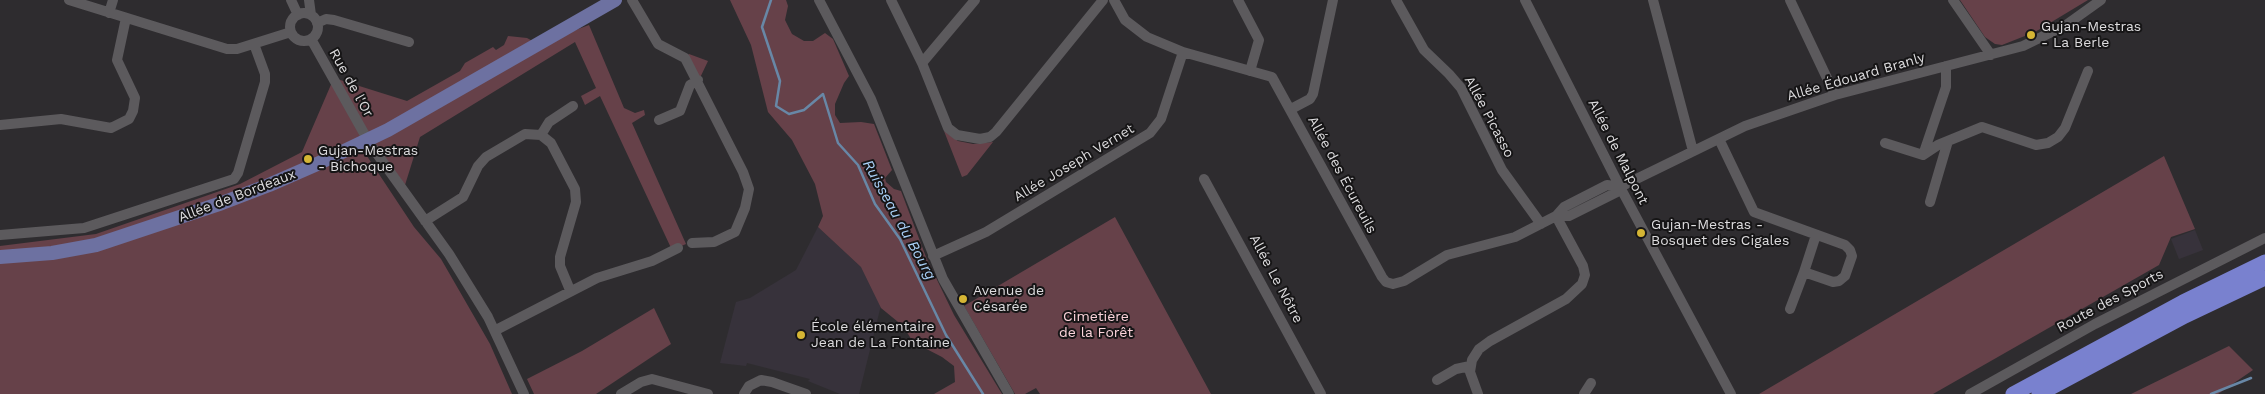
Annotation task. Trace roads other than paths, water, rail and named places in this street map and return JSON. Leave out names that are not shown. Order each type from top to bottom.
[{"type":"highway","points":[[2013,394],[2183,302],[2265,262]]},
{"type":"highway","points":[[2039,394],[2185,316],[2265,278]]},
{"type":"main road","name":"Allée de Bordeaux","points":[[0,257],[74,249],[132,234],[269,185],[368,140],[615,0]]},
{"type":"street","points":[[69,0],[227,49],[254,44],[292,32]]},
{"type":"street","points":[[109,13],[113,0]]},
{"type":"street","points":[[291,0],[298,15]]},
{"type":"street","points":[[309,0],[314,19],[317,32],[311,39],[298,40],[292,32],[292,20],[304,13],[314,19],[334,20],[409,42]]},
{"type":"street","points":[[632,0],[655,40],[661,46],[685,58],[698,80],[743,172],[749,189],[745,208],[735,232],[714,242],[692,243]]},
{"type":"street","points":[[819,0],[871,99],[933,256],[953,298],[1008,394]]},
{"type":"street","points":[[891,0],[922,63],[952,133],[962,137],[980,139],[990,137],[1103,0]]},
{"type":"street","points":[[922,63],[975,0]]},
{"type":"street","name":"Allée des Écureuils","points":[[1114,0],[1125,20],[1136,29],[1163,44],[1183,52],[1272,77],[1382,277],[1389,283],[1401,282],[1447,254],[1515,237],[1556,216],[1569,216],[1617,192],[1620,187]]},
{"type":"street","points":[[1238,0],[1259,40],[1250,71]]},
{"type":"street","points":[[1291,109],[1310,99],[1313,94],[1333,0]]},
{"type":"street","name":"Allée Picasso","points":[[1396,0],[1424,50],[1461,88],[1502,170],[1541,224]]},
{"type":"street","name":"Allée de Malpont","points":[[1525,0],[1620,187],[1731,394]]},
{"type":"street","points":[[1653,0],[1693,151]]},
{"type":"street","points":[[1790,0],[1835,95]]},
{"type":"street","points":[[1953,0],[1991,55]]},
{"type":"street","name":"Allée Édouard Branly","points":[[1620,187],[1746,126],[1835,95],[2023,46],[2066,25],[2101,0]]},
{"type":"street","points":[[0,125],[61,119],[111,128],[129,119],[134,111],[135,98],[117,60],[126,18]]},
{"type":"street","name":"Rue de l'Or","points":[[311,39],[368,140],[449,254],[496,330],[524,394]]},
{"type":"street","points":[[0,235],[62,231],[96,226],[234,179],[238,173],[265,82],[265,74],[254,44]]},
{"type":"street","name":"Allée Joseph Vernet","points":[[933,256],[986,232],[1150,133],[1161,119],[1183,52]]},
{"type":"street","points":[[1923,155],[1946,87],[1946,66]]},
{"type":"street","points":[[1885,142],[1923,155],[1948,141],[1982,127],[2036,145],[2048,143],[2058,137],[2065,128],[2088,71]]},
{"type":"street","points":[[659,120],[680,111],[690,85],[698,80]]},
{"type":"street","points":[[541,135],[549,122],[573,106]]},
{"type":"street","points":[[425,221],[463,197],[478,166],[486,157],[525,134],[541,135],[550,144],[575,189],[575,208],[560,256],[562,272],[570,290]]},
{"type":"street","points":[[1719,139],[1754,212],[1845,245],[1850,250],[1852,256],[1845,276],[1839,281],[1833,282],[1804,272]]},
{"type":"street","points":[[1930,202],[1948,141]]},
{"type":"street","name":"Allée Le Nôtre","points":[[1204,179],[1321,394]]},
{"type":"street","points":[[1478,394],[1472,382],[1470,366],[1475,354],[1483,345],[1556,306],[1573,294],[1582,284],[1585,275],[1583,266],[1556,216]]},
{"type":"street","points":[[1790,309],[1816,235]]},
{"type":"street","name":"Route des Sports","points":[[1970,394],[2095,324],[2265,238]]},
{"type":"street","points":[[496,330],[570,290],[597,278],[652,261],[678,248]]},
{"type":"street","points":[[1437,380],[1456,369],[1470,366]]},
{"type":"street","points":[[621,394],[641,382],[652,379],[708,394]]},
{"type":"street","points":[[744,394],[749,386],[761,380],[806,394]]},
{"type":"street","points":[[1584,394],[1592,383]]},
{"type":"waterway","name":"Ruisseau du Bourg","points":[[771,0],[762,27],[780,81],[776,106],[789,114],[804,110],[823,94],[838,143],[858,165],[875,204],[900,239],[946,335],[983,394]]},
{"type":"waterway","points":[[2211,394],[2251,378]]},
{"type":"place","name":"Gujan-Mestras - La Berle","points":[[2031,35]]},
{"type":"place","name":"Gujan-Mestras - Bichoque","points":[[308,159]]},
{"type":"place","name":"Gujan-Mestras - Bosquet des Cigales","points":[[1641,233]]},
{"type":"place","name":"Avenue de Césarée","points":[[963,299]]},
{"type":"place","name":"École élémentaire Jean de La Fontaine","points":[[801,335]]},
{"type":"park label","name":"Cimetière de la Forêt","points":[[1096,326]]}]
